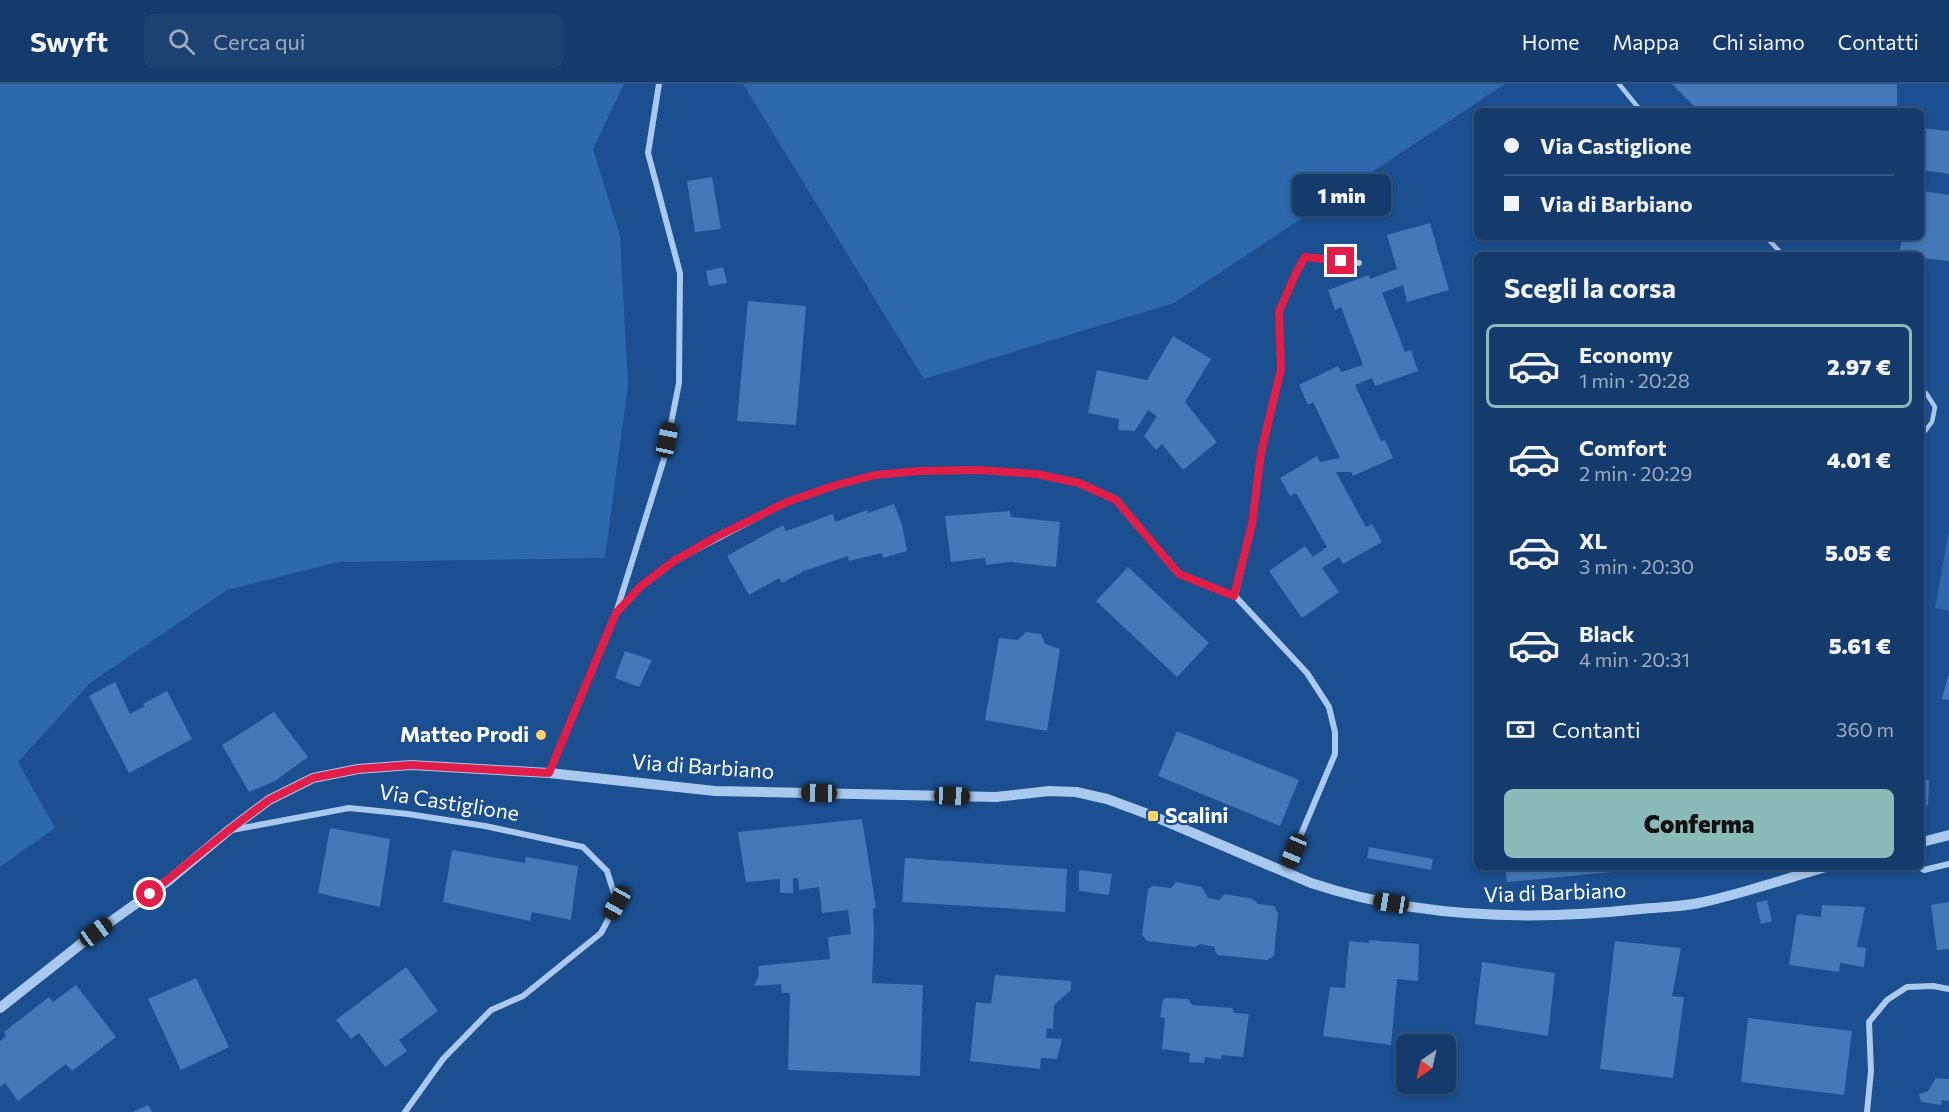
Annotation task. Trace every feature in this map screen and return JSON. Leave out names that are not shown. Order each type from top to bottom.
[{"type":"street","points":[[549,773],[616,613],[663,459],[679,384],[680,273],[648,153],[659,84]]},
{"type":"street","points":[[1234,596],[1252,524],[1261,453],[1281,369],[1279,312],[1305,257],[1359,263]]},
{"type":"street","points":[[616,613],[641,586],[674,561],[787,502],[833,486],[875,475],[979,470],[1036,474],[1079,483],[1116,500],[1179,574],[1234,596],[1307,673],[1329,708],[1335,732],[1335,754],[1286,870]]},
{"type":"street","name":"Via di Barbiano","points":[[229,830],[269,800],[313,778],[358,769],[411,765],[549,773],[715,791],[996,797],[1049,791],[1076,792],[1107,799],[1338,892],[1372,900],[1478,915],[1614,912],[1698,903],[1815,870]]},
{"type":"street","name":"Via Castiglione","points":[[0,1008],[96,932],[168,881],[229,830],[349,808],[485,826],[583,847],[608,871],[617,903],[601,933],[523,996],[491,1010],[443,1059],[405,1112]]},
{"type":"street","points":[[1924,841],[1949,835]]},
{"type":"street","points":[[1924,870],[1949,864]]},
{"type":"street","points":[[1867,1112],[1871,1071],[1869,1022],[1887,1000],[1907,987],[1933,986],[1949,989]]},
{"type":"lane","points":[[1619,84],[1639,108]]},
{"type":"lane","points":[[1769,240],[1780,252]]},
{"type":"lane","points":[[1924,392],[1935,407],[1932,422],[1924,432]]},
{"type":"shaded area","points":[[0,84],[624,84],[593,149],[620,236],[628,384],[605,558],[338,562],[227,590],[90,683],[18,762],[55,828],[0,867]]},
{"type":"shaded area","points":[[743,84],[1505,84],[1174,303],[924,379]]},
{"type":"shaded area","points":[[1949,531],[1949,611],[1935,608]]},
{"type":"building","points":[[1672,84],[1897,84],[1897,108],[1696,108]]},
{"type":"building","points":[[1924,128],[1949,131],[1949,174],[1924,170]]},
{"type":"building","points":[[712,177],[721,229],[695,232],[687,181]]},
{"type":"building","points":[[1924,191],[1949,195],[1949,261],[1924,258],[1924,252],[1900,252],[1902,240],[1924,240]]},
{"type":"building","points":[[1430,223],[1449,290],[1407,302],[1403,285],[1382,293],[1405,352],[1411,350],[1418,371],[1375,386],[1372,378],[1355,385],[1381,441],[1385,440],[1393,458],[1353,476],[1351,472],[1336,472],[1366,527],[1372,524],[1382,542],[1343,564],[1339,557],[1322,568],[1339,592],[1302,618],[1269,571],[1305,546],[1313,557],[1327,547],[1296,493],[1290,496],[1280,478],[1317,456],[1320,462],[1340,458],[1313,402],[1308,405],[1299,385],[1338,366],[1341,372],[1363,365],[1341,307],[1335,310],[1328,290],[1369,275],[1370,279],[1397,269],[1387,235]]},
{"type":"building","points":[[723,267],[727,283],[709,286],[706,271]]},
{"type":"building","points":[[748,301],[806,306],[796,425],[737,421]]},
{"type":"building","points":[[1173,336],[1211,359],[1185,402],[1217,442],[1183,470],[1162,444],[1156,450],[1144,436],[1157,416],[1148,410],[1135,431],[1118,430],[1119,419],[1088,413],[1097,370],[1147,380]]},
{"type":"building","points":[[894,504],[902,525],[907,551],[883,558],[882,553],[849,561],[848,556],[804,571],[782,583],[779,578],[749,595],[727,556],[783,525],[786,531],[833,514],[835,522],[867,510],[868,513]]},
{"type":"building","points":[[1010,511],[1011,517],[1060,522],[1056,567],[1010,562],[986,565],[985,558],[951,562],[945,516]]},
{"type":"building","points":[[1128,567],[1209,643],[1177,677],[1096,601]]},
{"type":"building","points":[[1026,632],[1041,634],[1045,644],[1060,649],[1047,731],[985,720],[999,638],[1018,640]]},
{"type":"building","points":[[625,651],[652,660],[639,687],[615,678]]},
{"type":"building","points":[[1949,676],[1949,700],[1942,699]]},
{"type":"building","points":[[115,682],[130,714],[167,691],[192,739],[129,773],[89,696]]},
{"type":"building","points":[[274,712],[308,757],[275,781],[249,792],[222,745]]},
{"type":"building","points":[[1177,731],[1299,780],[1280,826],[1158,776]]},
{"type":"building","points":[[1924,780],[1929,780],[1928,805],[1924,806]]},
{"type":"building","points":[[862,819],[876,908],[873,908],[872,983],[923,985],[920,1076],[788,1070],[790,993],[782,993],[781,984],[754,986],[759,975],[758,966],[830,959],[828,937],[851,934],[848,910],[822,913],[819,887],[799,890],[798,878],[793,878],[793,893],[780,893],[780,879],[746,882],[738,832]]},
{"type":"building","points":[[330,828],[390,839],[380,907],[318,893]]},
{"type":"building","points":[[1369,847],[1433,859],[1431,870],[1367,858]]},
{"type":"building","points":[[452,850],[525,863],[526,857],[578,866],[571,920],[532,912],[530,921],[443,902]]},
{"type":"building","points":[[905,858],[1067,869],[1065,912],[902,902]]},
{"type":"building","points":[[1079,870],[1112,874],[1109,895],[1079,891]]},
{"type":"building","points":[[1505,870],[1633,870],[1507,882]]},
{"type":"building","points":[[1176,882],[1202,887],[1208,898],[1219,900],[1225,894],[1253,899],[1258,904],[1274,906],[1278,913],[1274,956],[1267,960],[1218,955],[1215,947],[1200,944],[1196,947],[1147,941],[1142,935],[1148,889],[1153,886],[1171,888]]},
{"type":"building","points":[[1767,900],[1772,921],[1761,924],[1756,903]]},
{"type":"building","points":[[1949,902],[1949,949],[1937,950],[1931,905]]},
{"type":"building","points":[[1822,905],[1865,907],[1857,947],[1866,948],[1864,967],[1840,963],[1839,972],[1789,965],[1797,914],[1821,917]]},
{"type":"building","points":[[1369,940],[1419,944],[1418,981],[1397,979],[1391,1045],[1323,1036],[1330,987],[1345,988],[1349,941],[1369,943]]},
{"type":"building","points":[[1615,941],[1681,948],[1672,996],[1684,997],[1673,1078],[1600,1069]]},
{"type":"building","points":[[1482,962],[1555,973],[1548,1036],[1475,1024]]},
{"type":"building","points":[[406,967],[438,1011],[399,1040],[407,1051],[385,1067],[359,1033],[351,1039],[336,1020]]},
{"type":"building","points":[[995,975],[1071,981],[1071,990],[1054,1005],[1053,1029],[1047,1028],[1046,1038],[1062,1039],[1057,1059],[1041,1058],[1040,1069],[970,1061],[976,1002],[991,1004]]},
{"type":"building","points":[[196,978],[229,1047],[181,1070],[148,999]]},
{"type":"building","points":[[76,985],[116,1037],[72,1071],[66,1064],[18,1101],[5,1083],[0,1087],[0,1041],[6,1036],[4,1032],[49,997],[53,1002]]},
{"type":"building","points":[[1166,998],[1188,999],[1192,1005],[1232,1008],[1234,1013],[1249,1014],[1243,1057],[1222,1055],[1221,1059],[1205,1057],[1204,1063],[1189,1062],[1190,1053],[1162,1049],[1165,1018],[1160,1017],[1163,1000]]},
{"type":"building","points":[[1748,1018],[1852,1031],[1844,1095],[1741,1082]]},
{"type":"building","points":[[1936,1078],[1949,1079],[1949,1101],[1942,1100],[1941,1105],[1921,1102],[1919,1094],[1928,1091]]},
{"type":"building","points":[[148,1105],[152,1112],[133,1112]]},
{"type":"place","name":"Matteo Prodi","points":[[541,735]]},
{"type":"place","name":"Scalini","points":[[1153,816]]},
{"type":"route","points":[[150,894],[269,800],[313,778],[358,769],[411,765],[549,773],[616,613],[641,586],[674,561],[716,537],[787,502],[833,486],[875,475],[919,471],[979,470],[1036,474],[1079,483],[1116,500],[1179,574],[1234,596],[1252,524],[1261,453],[1281,369],[1279,312],[1305,257],[1341,261]]}]
